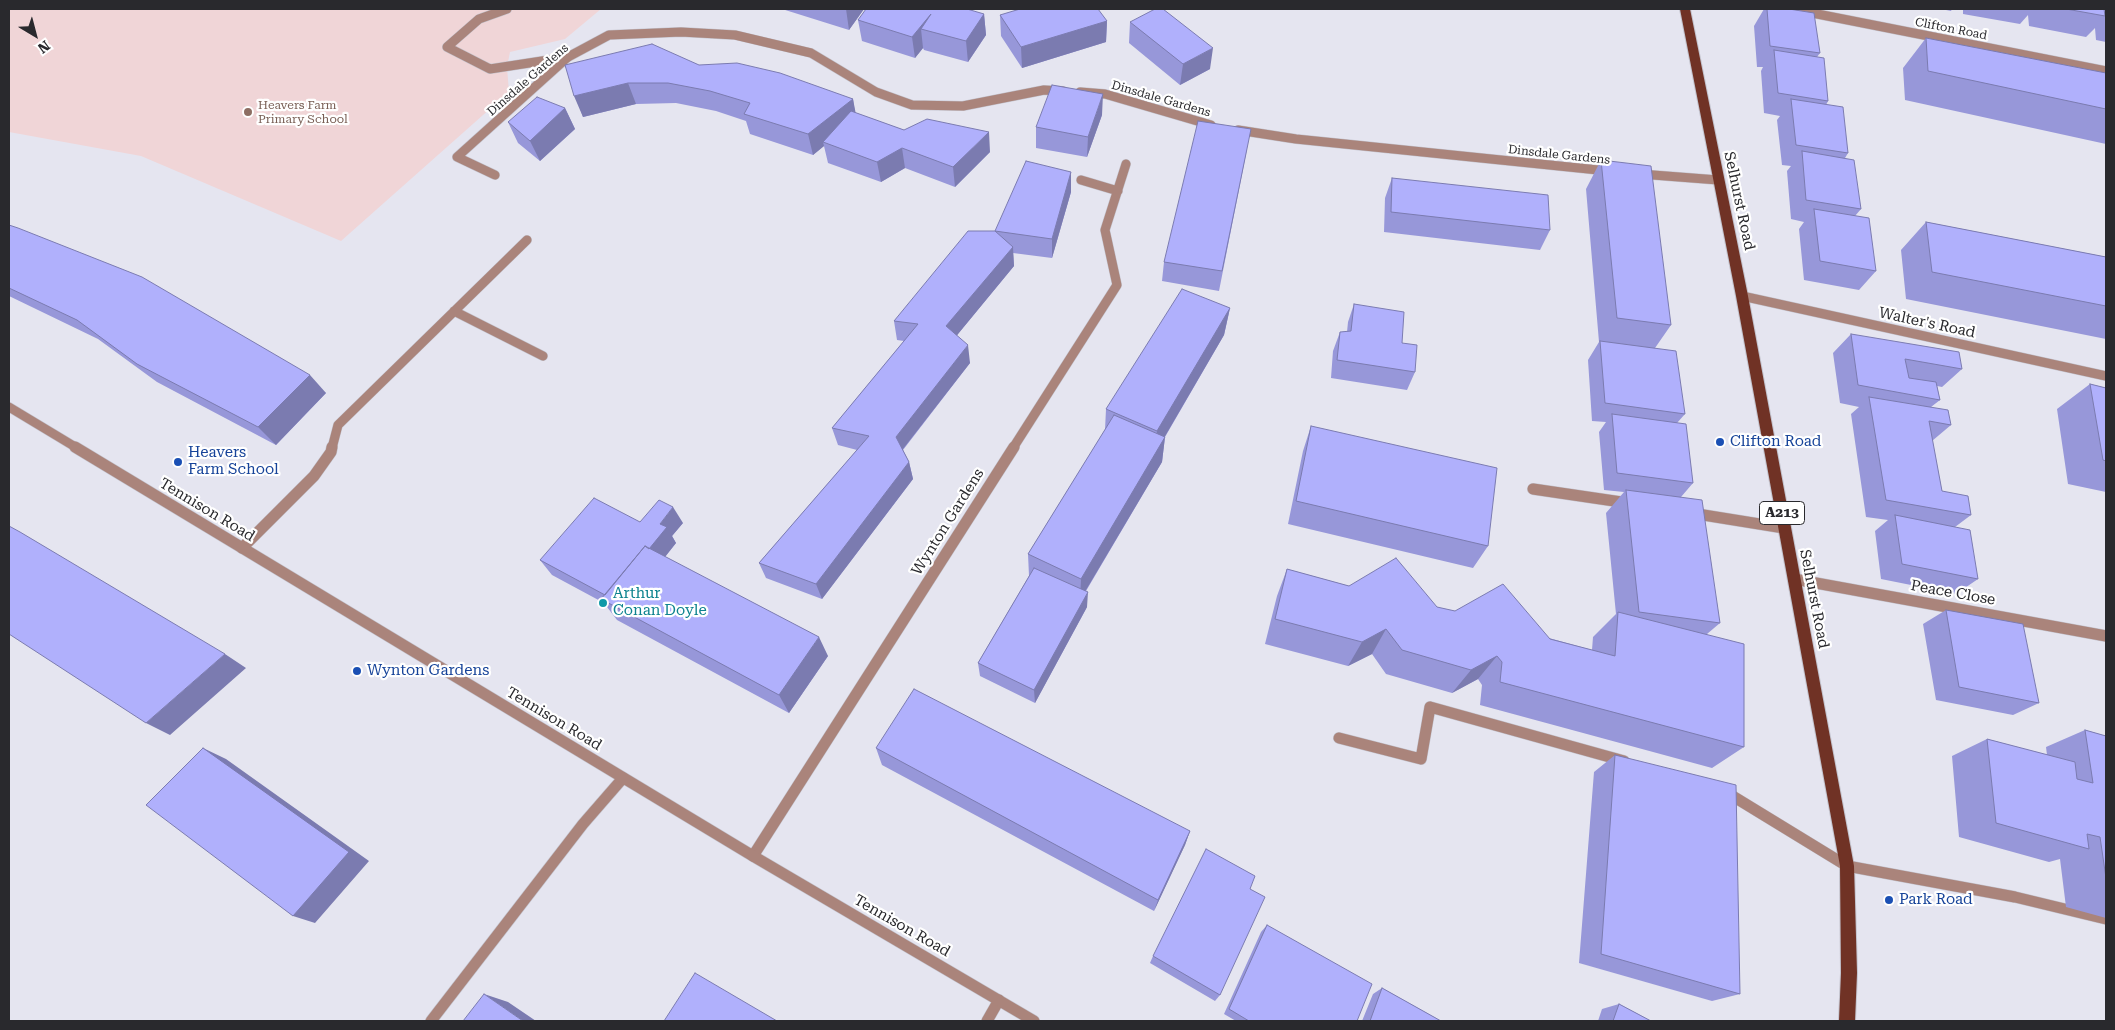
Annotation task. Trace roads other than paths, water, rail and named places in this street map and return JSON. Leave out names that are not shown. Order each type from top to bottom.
[{"type":"main road","name":"Selhurst Road","points":[[1684,9],[1742,296],[1847,866],[1849,972],[1847,1021]]},
{"type":"street","points":[[507,9],[479,19],[447,48],[490,69],[568,57]]},
{"type":"street","name":"Clifton Road","points":[[1792,9],[2106,71]]},
{"type":"street","name":"Dinsdale Gardens","points":[[495,175],[457,157],[568,57],[609,36],[681,32],[735,35],[811,53],[876,92],[912,105],[963,106],[1044,90],[1105,94],[1218,127]]},
{"type":"street","name":"Dinsdale Gardens","points":[[1228,128],[1296,139],[1621,172]]},
{"type":"street","name":"Wynton Gardens","points":[[753,856],[1117,285],[1105,230],[1126,164]]},
{"type":"street","name":"Dinsdale Gardens","points":[[1631,174],[1718,180]]},
{"type":"street","points":[[1082,180],[1118,191]]},
{"type":"street","points":[[242,548],[314,476],[331,452],[338,425],[527,240]]},
{"type":"street","name":"Walter's Road","points":[[1742,296],[2106,376]]},
{"type":"street","points":[[454,312],[544,356]]},
{"type":"street","name":"Tennison Road","points":[[9,408],[753,856],[1034,1021]]},
{"type":"street","points":[[1533,489],[1639,505]]},
{"type":"street","points":[[1678,511],[1784,528]]},
{"type":"street","name":"Peace Close","points":[[1794,580],[2106,636]]},
{"type":"street","points":[[1339,738],[1421,759],[1430,707],[1639,765]]},
{"type":"street","points":[[431,1021],[583,824],[623,778]]},
{"type":"street","points":[[1715,786],[1847,866],[2015,897],[2106,919]]},
{"type":"street","points":[[987,1021],[999,1000]]},
{"type":"place","name":"Heavers Farm Primary School","points":[[248,112]]},
{"type":"place","name":"Clifton Road","points":[[1720,442]]},
{"type":"place","name":"Heavers Farm School","points":[[178,462]]},
{"type":"place","name":"Arthur Conan Doyle","points":[[603,603]]},
{"type":"place","name":"Wynton Gardens","points":[[357,671]]},
{"type":"place","name":"Park Road","points":[[1889,900]]}]
